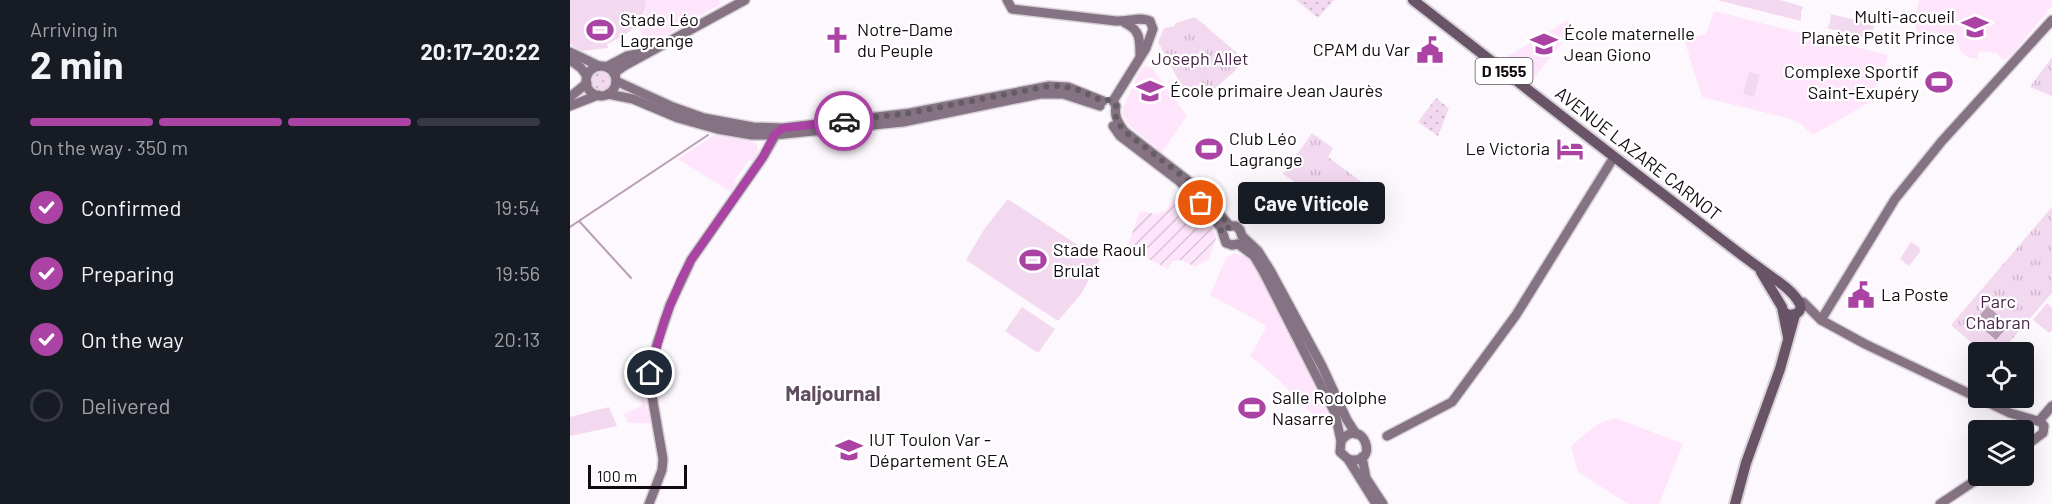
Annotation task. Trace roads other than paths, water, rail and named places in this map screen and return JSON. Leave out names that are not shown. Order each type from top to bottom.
[{"type":"main road","points":[[608,94],[614,89],[621,68],[745,0]]},
{"type":"main road","points":[[1007,0],[1012,9],[1123,22],[1137,28],[1144,36],[1150,34]]},
{"type":"main road","name":"AVENUE LAZARE CARNOT","points":[[1413,0],[1789,290],[1797,301]]},
{"type":"main road","points":[[1112,113],[1103,113],[1105,103],[1146,48],[1153,26],[1145,18],[1137,28],[1140,55]]},
{"type":"main road","points":[[1821,320],[1895,199],[1924,162],[2052,20]]},
{"type":"main road","points":[[570,98],[587,80],[592,69],[603,67],[627,56],[655,51]]},
{"type":"main road","points":[[570,52],[603,67],[616,78],[673,107],[704,118],[753,127],[783,128],[910,113],[1049,86],[1076,89],[1105,103]]},
{"type":"main road","points":[[570,60],[581,68],[591,91],[598,95]]},
{"type":"main road","points":[[570,106],[598,95],[608,94],[633,99],[678,118],[717,129],[774,135],[852,129],[903,122],[1041,94],[1063,94],[1116,106],[1112,113],[1111,123],[1120,136],[1179,181],[1227,230]]},
{"type":"main road","points":[[649,504],[662,470],[663,459],[663,448],[649,385],[650,372],[662,327],[676,289],[691,260],[763,157],[774,135],[783,128]]},
{"type":"main road","points":[[1387,436],[1452,402],[1516,315],[1614,157]]},
{"type":"main road","points":[[1240,240],[1232,245],[1226,243],[1223,237],[1227,230],[1238,228],[1240,240],[1254,256],[1279,300],[1335,413],[1341,441],[1340,452],[1348,459],[1376,504]]},
{"type":"main road","points":[[1240,240],[1261,255],[1322,366],[1347,420],[1356,434],[1366,442],[1367,450],[1362,457],[1358,460],[1348,459]]},
{"type":"main road","name":"AVENUE LAZARE CARNOT","points":[[1758,267],[1783,309]]},
{"type":"main road","points":[[1821,320],[1803,302],[1787,299],[1783,309],[1788,315],[1796,314],[1821,320],[2021,420]]},
{"type":"main road","points":[[1796,314],[1799,310],[1797,301]]},
{"type":"main road","name":"D 1555","points":[[1783,309],[1789,341]]},
{"type":"main road","name":"D 1555","points":[[1735,504],[1746,463],[1789,341],[1796,314]]},
{"type":"main road","points":[[2034,427],[2052,406]]},
{"type":"main road","points":[[2034,427],[2052,414]]},
{"type":"main road","points":[[1341,441],[1347,435],[1356,434]]},
{"type":"main road","points":[[1362,457],[1366,478],[1383,504]]},
{"type":"main road","points":[[1940,504],[1968,485]]},
{"type":"water","points":[[1988,306],[2009,325],[1996,340],[1974,321]]},
{"type":"waterway","points":[[570,227],[708,135]]},
{"type":"waterway","points":[[579,221],[631,278]]},
{"type":"place","name":"Multi-accueil Planète Petit Prince","points":[[1975,27]]},
{"type":"place","name":"Stade Léo Lagrange","points":[[600,30]]},
{"type":"place","name":"Notre-Dame du Peuple","points":[[837,40]]},
{"type":"place","name":"École maternelle Jean Giono","points":[[1544,44]]},
{"type":"place","name":"CPAM du Var","points":[[1430,50]]},
{"type":"place","name":"Complexe Sportif Saint-Exupéry","points":[[1939,82]]},
{"type":"place","name":"École primaire Jean Jaurès","points":[[1150,91]]},
{"type":"place","name":"Club Léo Lagrange","points":[[1209,149]]},
{"type":"place","name":"Le Victoria","points":[[1570,149]]},
{"type":"place","name":"Cave Viticole","points":[[1201,203]]},
{"type":"place","name":"Stade Raoul Brulat","points":[[1033,260]]},
{"type":"place","name":"La Poste","points":[[1861,295]]},
{"type":"place","name":"Salle Rodolphe Nasarre","points":[[1252,408]]},
{"type":"place","name":"IUT Toulon Var - Département GEA","points":[[849,450]]},
{"type":"district","name":"Maljournal","points":[[833,394]]},
{"type":"park label","name":"Joseph Allet","points":[[1200,59]]},
{"type":"park label","name":"Parc Chabran","points":[[1998,312]]}]
